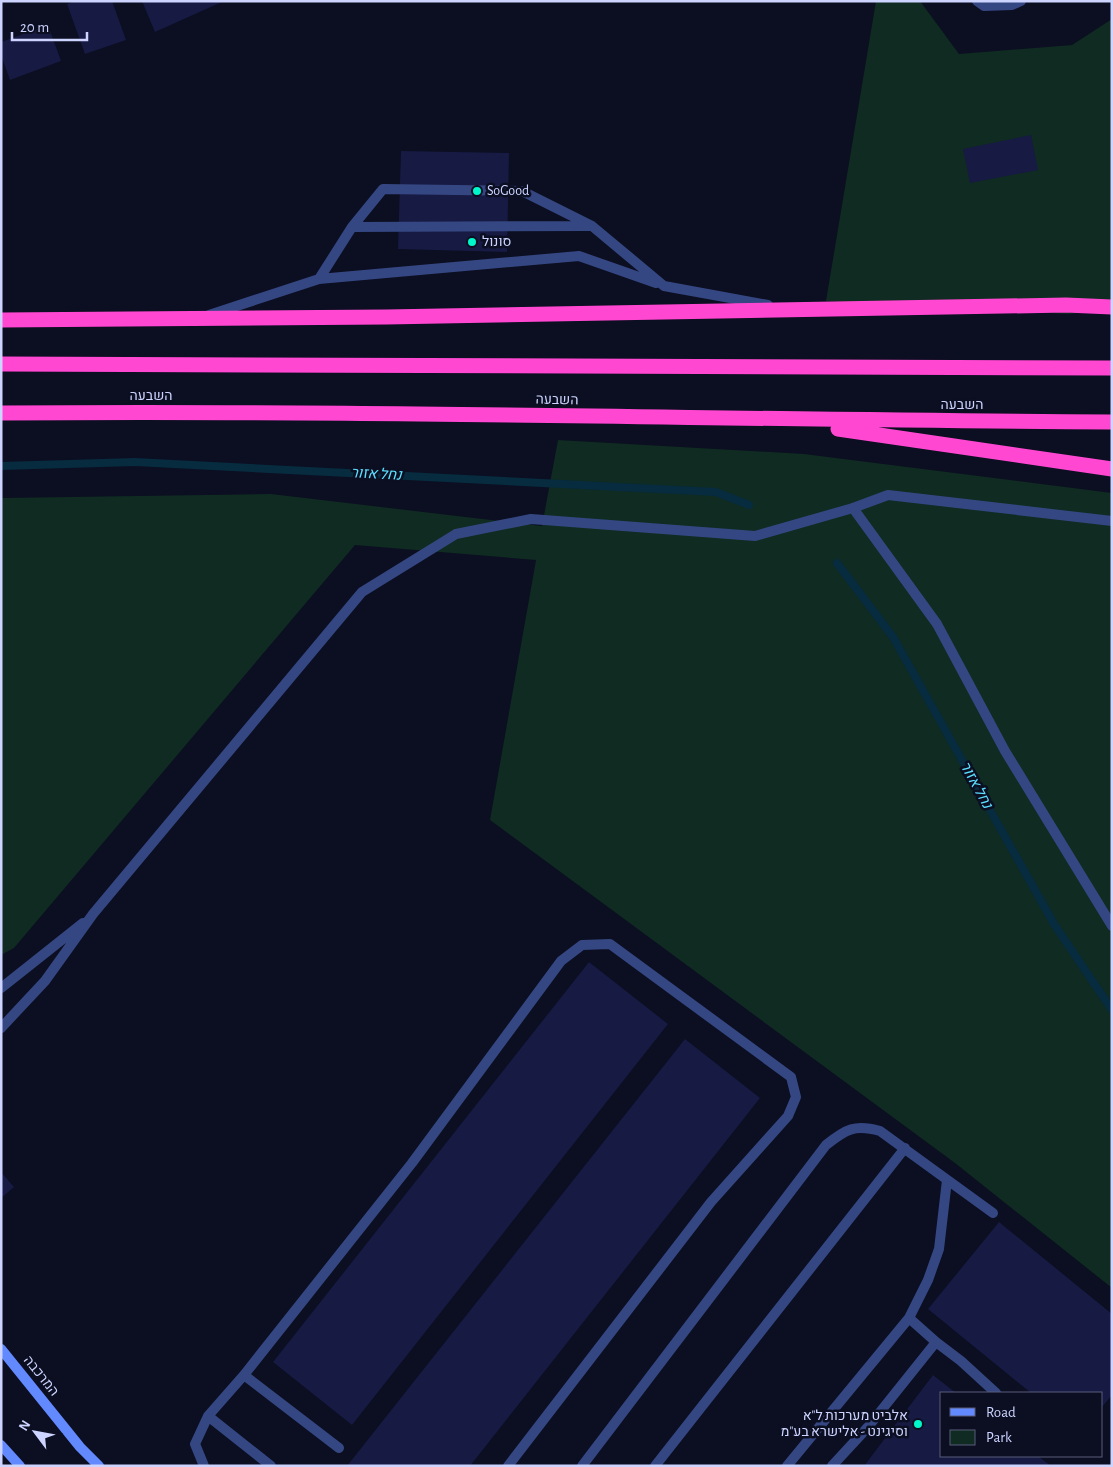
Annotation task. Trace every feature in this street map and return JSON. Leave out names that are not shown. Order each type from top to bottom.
[{"type":"highway","points":[[1,320],[196,320],[1066,305],[1112,306]]},
{"type":"highway","points":[[1,364],[1112,368]]},
{"type":"highway","name":"השבעה","points":[[1,414],[240,412],[778,420],[1112,422]]},
{"type":"highway","points":[[778,420],[1112,469]]},
{"type":"street","points":[[977,1],[984,6],[1012,5],[1021,1]]},
{"type":"street","points":[[319,279],[352,227],[383,189],[522,191],[592,226],[664,286]]},
{"type":"street","points":[[352,227],[592,226]]},
{"type":"street","points":[[196,320],[319,279],[579,256],[664,286],[794,310]]},
{"type":"street","points":[[1,1028],[45,981],[93,914],[362,592],[456,534],[532,519],[755,536],[888,496],[1112,521]]},
{"type":"street","points":[[853,508],[937,624],[1005,751],[1112,926]]},
{"type":"street","points":[[1,988],[93,914]]},
{"type":"street","points":[[204,1466],[195,1444],[208,1416],[244,1374],[412,1163],[561,961],[582,945],[610,944],[791,1077],[796,1096],[788,1116],[711,1202],[508,1466]]},
{"type":"street","points":[[582,1466],[826,1145],[840,1134],[862,1126],[880,1130],[993,1213]]},
{"type":"street","points":[[656,1466],[905,1148]]},
{"type":"street","points":[[787,1466],[908,1318],[928,1280],[939,1249],[947,1180]]},
{"type":"street","points":[[908,1318],[995,1392]]},
{"type":"street","points":[[832,1466],[868,1428],[936,1342]]},
{"type":"street","name":"המרכבה","points":[[1,1349],[80,1447],[100,1466]]},
{"type":"street","points":[[244,1374],[339,1448]]},
{"type":"street","points":[[208,1416],[271,1466]]},
{"type":"street","points":[[1,1445],[20,1466]]},
{"type":"green space","points":[[876,1],[920,1],[959,54],[1072,45],[1112,19],[1112,310],[1068,314],[826,301]]},
{"type":"green space","points":[[558,440],[804,454],[1112,493],[1112,1288],[955,1163],[490,820],[536,560],[355,545],[14,948],[1,955],[1,498],[271,494],[542,526]]},
{"type":"building","points":[[76,1],[112,1],[126,40],[85,54],[67,4]]},
{"type":"building","points":[[142,1],[224,1],[155,32]]},
{"type":"building","points":[[48,25],[61,61],[10,80],[1,55],[1,42]]},
{"type":"building","points":[[1031,135],[1038,170],[970,183],[963,149]]},
{"type":"building","points":[[401,151],[509,153],[507,252],[398,249]]},
{"type":"building","points":[[589,962],[668,1024],[352,1425],[273,1362]]},
{"type":"building","points":[[685,1039],[760,1098],[470,1466],[347,1466]]},
{"type":"building","points":[[1,1172],[14,1187],[1,1198]]},
{"type":"building","points":[[999,1222],[1112,1314],[1112,1395],[1103,1406],[1103,1392],[1030,1392],[928,1309]]},
{"type":"building","name":"אלביט מערכות ל\"א וסיגינט - אלישרא בע\"מ","points":[[933,1375],[955,1392],[940,1392],[940,1457],[1039,1457],[1051,1466],[864,1466]]},
{"type":"waterway","name":"נחל אזור","points":[[1,466],[135,462],[716,492],[749,505]]},
{"type":"waterway","name":"נחל אזור","points":[[837,563],[893,637],[1054,924],[1112,1010]]},
{"type":"place","name":"SoGood","points":[[477,191]]},
{"type":"place","name":"סונול","points":[[472,242]]},
{"type":"place","name":"אלביט מערכות ל\"א וסיגינט - אלישרא בע\"מ","points":[[918,1424]]}]
